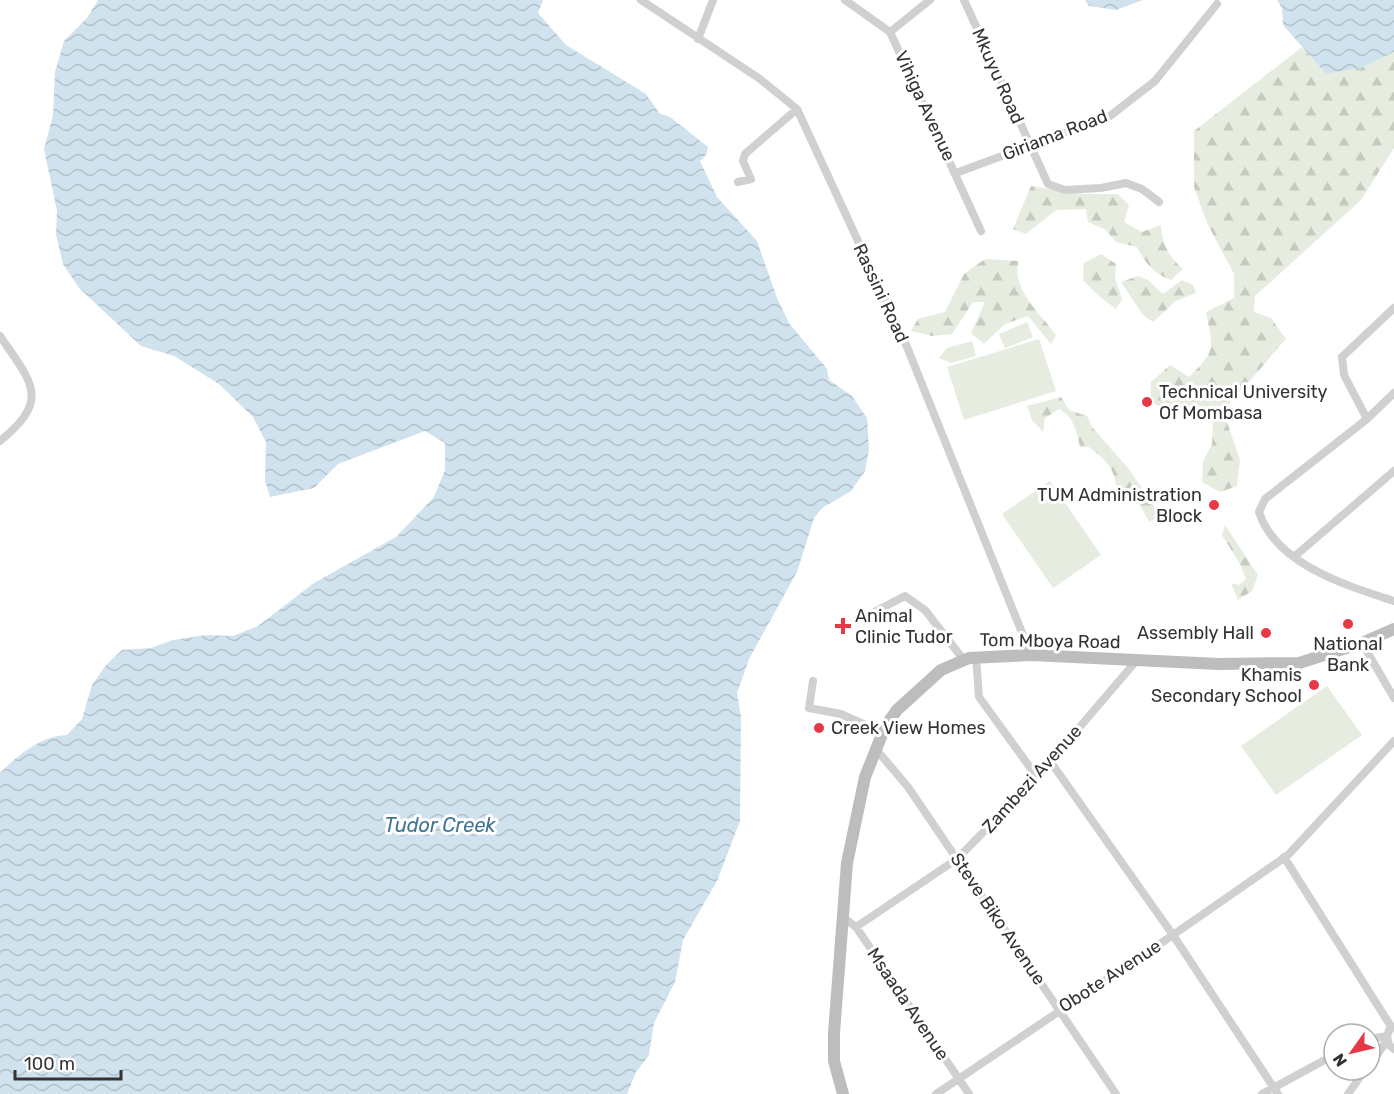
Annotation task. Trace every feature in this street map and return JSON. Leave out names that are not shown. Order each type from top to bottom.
[{"type":"main road","name":"Tom Mboya Road","points":[[843,1094],[834,1061],[834,1033],[847,863],[854,822],[874,748],[881,732],[897,710],[916,691],[941,670],[963,659],[976,657],[1032,655],[1219,664],[1299,663],[1362,643],[1394,629]]},
{"type":"street","name":"Rassini Road","points":[[641,0],[760,79],[797,109],[907,347],[1032,655]]},
{"type":"street","points":[[698,39],[713,0]]},
{"type":"street","name":"Vihiga Avenue","points":[[845,0],[890,32],[957,173],[981,231]]},
{"type":"street","points":[[890,32],[930,0]]},
{"type":"street","name":"Mkuyu Road","points":[[964,0],[1028,145],[1048,184],[1065,189],[1101,188],[1126,183],[1142,189],[1159,202]]},
{"type":"street","name":"Giriama Road","points":[[957,173],[1110,116],[1155,81],[1217,4]]},
{"type":"street","points":[[738,182],[751,179],[742,161],[745,154],[797,109]]},
{"type":"street","points":[[1367,419],[1344,375],[1342,357],[1394,308]]},
{"type":"street","points":[[0,336],[33,391],[27,412],[0,441]]},
{"type":"street","points":[[1394,393],[1367,419],[1265,499],[1260,506],[1261,518],[1284,547],[1321,575],[1394,602]]},
{"type":"street","points":[[1295,556],[1394,471]]},
{"type":"street","points":[[876,611],[905,596],[925,610],[963,659]]},
{"type":"street","points":[[1362,643],[1394,698]]},
{"type":"street","points":[[976,657],[979,697],[1037,777]]},
{"type":"street","name":"Zambezi Avenue","points":[[856,927],[957,859],[1037,777],[1137,660]]},
{"type":"street","points":[[813,681],[808,708],[841,714],[881,732]]},
{"type":"street","name":"Obote Avenue","points":[[936,1094],[1173,935],[1284,857],[1394,741]]},
{"type":"street","name":"Steve Biko Avenue","points":[[874,748],[908,787],[1116,1094]]},
{"type":"street","points":[[1050,761],[1173,935],[1276,1090]]},
{"type":"street","points":[[1284,857],[1393,1027],[1389,1042]]},
{"type":"street","name":"Msaada Avenue","points":[[844,918],[856,927],[969,1094]]},
{"type":"street","points":[[1262,1094],[1276,1090],[1322,1062]]},
{"type":"green space","points":[[1302,47],[1326,74],[1361,68],[1394,52],[1394,148],[1361,200],[1255,296],[1254,312],[1271,318],[1286,339],[1231,398],[1226,419],[1240,460],[1237,486],[1220,492],[1202,482],[1203,462],[1212,444],[1213,423],[1195,404],[1175,414],[1151,402],[1151,382],[1170,365],[1189,377],[1209,354],[1211,342],[1206,312],[1234,298],[1234,274],[1207,223],[1194,187],[1194,131]]},
{"type":"green space","points":[[1031,186],[1083,194],[1118,194],[1129,205],[1124,222],[1142,232],[1161,225],[1167,250],[1183,269],[1171,280],[1159,274],[1147,263],[1137,247],[1116,242],[1106,230],[1088,222],[1086,209],[1056,210],[1026,234],[1013,229]]},
{"type":"green space","points":[[1101,254],[1116,264],[1115,278],[1122,299],[1116,309],[1083,280],[1084,263]]},
{"type":"green space","points":[[985,259],[1019,261],[1017,271],[1023,291],[1056,335],[1051,344],[1028,316],[1005,324],[984,344],[971,333],[985,302],[973,302],[952,334],[932,336],[911,331],[918,319],[945,312],[964,274]]},
{"type":"green space","points":[[1138,276],[1148,280],[1163,294],[1182,280],[1193,285],[1196,293],[1176,301],[1153,322],[1143,315],[1121,282]]},
{"type":"green space","points":[[1027,322],[1033,337],[1005,348],[999,334]]},
{"type":"green space","points":[[1039,339],[1056,391],[964,420],[947,367]]},
{"type":"green space","points":[[972,341],[976,356],[951,363],[939,358],[947,348]]},
{"type":"green space","points":[[1061,397],[1069,410],[1087,416],[1092,427],[1128,468],[1160,515],[1149,522],[1138,502],[1116,486],[1111,468],[1104,459],[1089,447],[1080,447],[1074,425],[1064,412],[1059,409],[1045,418],[1043,432],[1032,420],[1027,406]]},
{"type":"green space","points":[[1050,481],[1101,555],[1053,588],[1002,514]]},
{"type":"green space","points":[[1225,525],[1258,575],[1252,591],[1238,600],[1231,583],[1239,585],[1246,579],[1240,564],[1222,535]]},
{"type":"green space","points":[[1327,686],[1362,735],[1276,795],[1241,746]]},
{"type":"water","name":"Tudor Creek","points":[[98,0],[543,0],[538,13],[566,45],[646,94],[660,114],[670,117],[708,147],[706,155],[700,161],[717,197],[757,241],[777,298],[789,323],[827,369],[829,380],[852,396],[867,418],[869,449],[865,471],[851,491],[822,508],[814,518],[797,572],[749,659],[737,693],[741,717],[740,821],[717,881],[683,940],[675,982],[654,1023],[649,1055],[636,1072],[627,1094],[0,1094],[0,773],[39,743],[67,735],[82,719],[92,685],[106,665],[122,650],[151,648],[173,640],[206,635],[233,636],[258,626],[314,583],[396,537],[434,497],[445,470],[445,443],[425,431],[338,464],[314,488],[270,497],[265,481],[266,442],[253,417],[219,384],[174,356],[141,346],[79,288],[63,264],[56,234],[57,211],[44,149],[53,115],[55,72],[64,41],[87,18]]},
{"type":"water","points":[[1085,0],[1143,0],[1116,10],[1089,6]]},
{"type":"water","points":[[1277,0],[1394,0],[1394,52],[1361,68],[1326,74],[1283,25],[1282,8]]},
{"type":"place","name":"Technical University Of Mombasa","points":[[1147,402]]},
{"type":"place","name":"TUM Administration Block","points":[[1214,505]]},
{"type":"place","name":"National Bank","points":[[1348,624]]},
{"type":"place","name":"Animal Clinic Tudor","points":[[843,626]]},
{"type":"place","name":"Assembly Hall","points":[[1266,633]]},
{"type":"place","name":"Khamis Secondary School","points":[[1314,685]]},
{"type":"place","name":"Creek View Homes","points":[[819,728]]}]
